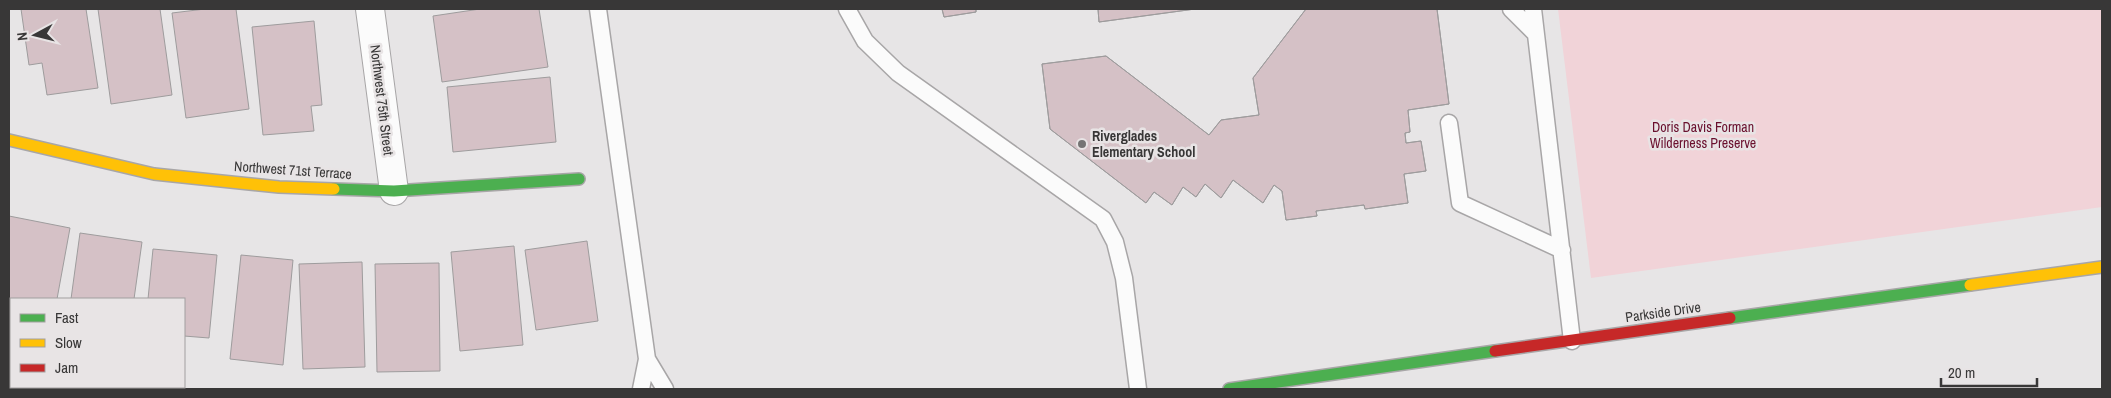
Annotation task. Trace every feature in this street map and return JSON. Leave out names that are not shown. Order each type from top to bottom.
[{"type":"street","name":"Northwest 75th Street","points":[[370,9],[394,191]]},
{"type":"street","name":"Northwest 71st Terrace","points":[[9,140],[154,174],[279,187],[394,191],[579,179]]},
{"type":"street","name":"Parkside Drive","points":[[1229,389],[2102,267]]},
{"type":"lane","points":[[598,9],[647,359],[641,389]]},
{"type":"lane","points":[[847,9],[865,41],[898,73],[1103,219],[1115,242],[1124,278],[1138,389]]},
{"type":"lane","points":[[1511,9],[1536,34]]},
{"type":"lane","points":[[1533,9],[1572,341]]},
{"type":"lane","points":[[1449,123],[1460,203],[1562,250]]},
{"type":"lane","points":[[647,359],[665,389]]},
{"type":"green space","name":"Doris Davis Forman Wilderness Preserve","points":[[1558,9],[2102,9],[2102,207],[1591,278]]},
{"type":"building","points":[[21,9],[86,9],[98,88],[47,95],[42,63],[29,65]]},
{"type":"building","points":[[98,9],[160,9],[172,95],[111,104]]},
{"type":"building","points":[[205,9],[236,9],[249,109],[186,118],[172,13]]},
{"type":"building","points":[[480,9],[539,9],[548,67],[442,82],[433,16]]},
{"type":"building","points":[[942,9],[976,9],[976,12],[944,17]]},
{"type":"building","points":[[942,9],[976,9],[976,12],[944,17]]},
{"type":"building","points":[[1098,9],[1195,9],[1099,22]]},
{"type":"building","points":[[1098,9],[1195,9],[1099,22]]},
{"type":"building","points":[[1306,9],[1437,9],[1449,104],[1408,110],[1410,132],[1405,133],[1406,143],[1421,141],[1426,171],[1404,174],[1408,203],[1365,209],[1364,205],[1316,211],[1317,216],[1286,220],[1282,191],[1274,185],[1263,203],[1233,180],[1221,198],[1205,184],[1196,197],[1183,187],[1172,205],[1154,192],[1146,203],[1050,129],[1042,64],[1106,56],[1209,135],[1221,120],[1259,115],[1253,78]]},
{"type":"building","points":[[1306,9],[1437,9],[1449,104],[1408,110],[1410,132],[1405,133],[1406,143],[1421,141],[1426,171],[1404,174],[1408,203],[1365,209],[1364,205],[1316,211],[1317,216],[1286,220],[1282,191],[1274,185],[1263,203],[1233,180],[1221,198],[1205,184],[1196,197],[1183,187],[1172,205],[1154,192],[1146,203],[1050,129],[1042,64],[1106,56],[1209,135],[1221,120],[1259,115],[1253,78]]},
{"type":"building","points":[[314,21],[322,105],[311,106],[314,131],[263,135],[252,27]]},
{"type":"building","points":[[550,77],[556,142],[453,152],[447,87]]},
{"type":"building","points":[[9,216],[70,228],[57,298],[10,298],[9,325]]},
{"type":"building","points":[[80,233],[142,242],[134,298],[71,298]]},
{"type":"building","points":[[587,241],[598,321],[536,330],[525,250]]},
{"type":"building","points":[[514,246],[523,345],[460,351],[451,252]]},
{"type":"building","points":[[153,249],[217,255],[209,338],[185,336],[185,298],[148,298]]},
{"type":"building","points":[[241,255],[293,260],[283,365],[230,359]]},
{"type":"building","points":[[362,262],[365,367],[303,369],[299,264]]},
{"type":"building","points":[[439,263],[440,371],[377,372],[375,264]]},
{"type":"traffic: fast","points":[[334,189],[394,191],[579,179]]},
{"type":"traffic: fast","points":[[1730,318],[1970,285]]},
{"type":"traffic: fast","points":[[1229,389],[1495,351]]},
{"type":"traffic: slow","points":[[9,140],[154,174],[279,187],[334,189]]},
{"type":"traffic: slow","points":[[1970,285],[2102,267]]},
{"type":"traffic: jam","points":[[1495,351],[1730,318]]},
{"type":"place","name":"Riverglades Elementary School","points":[[1082,144]]}]
